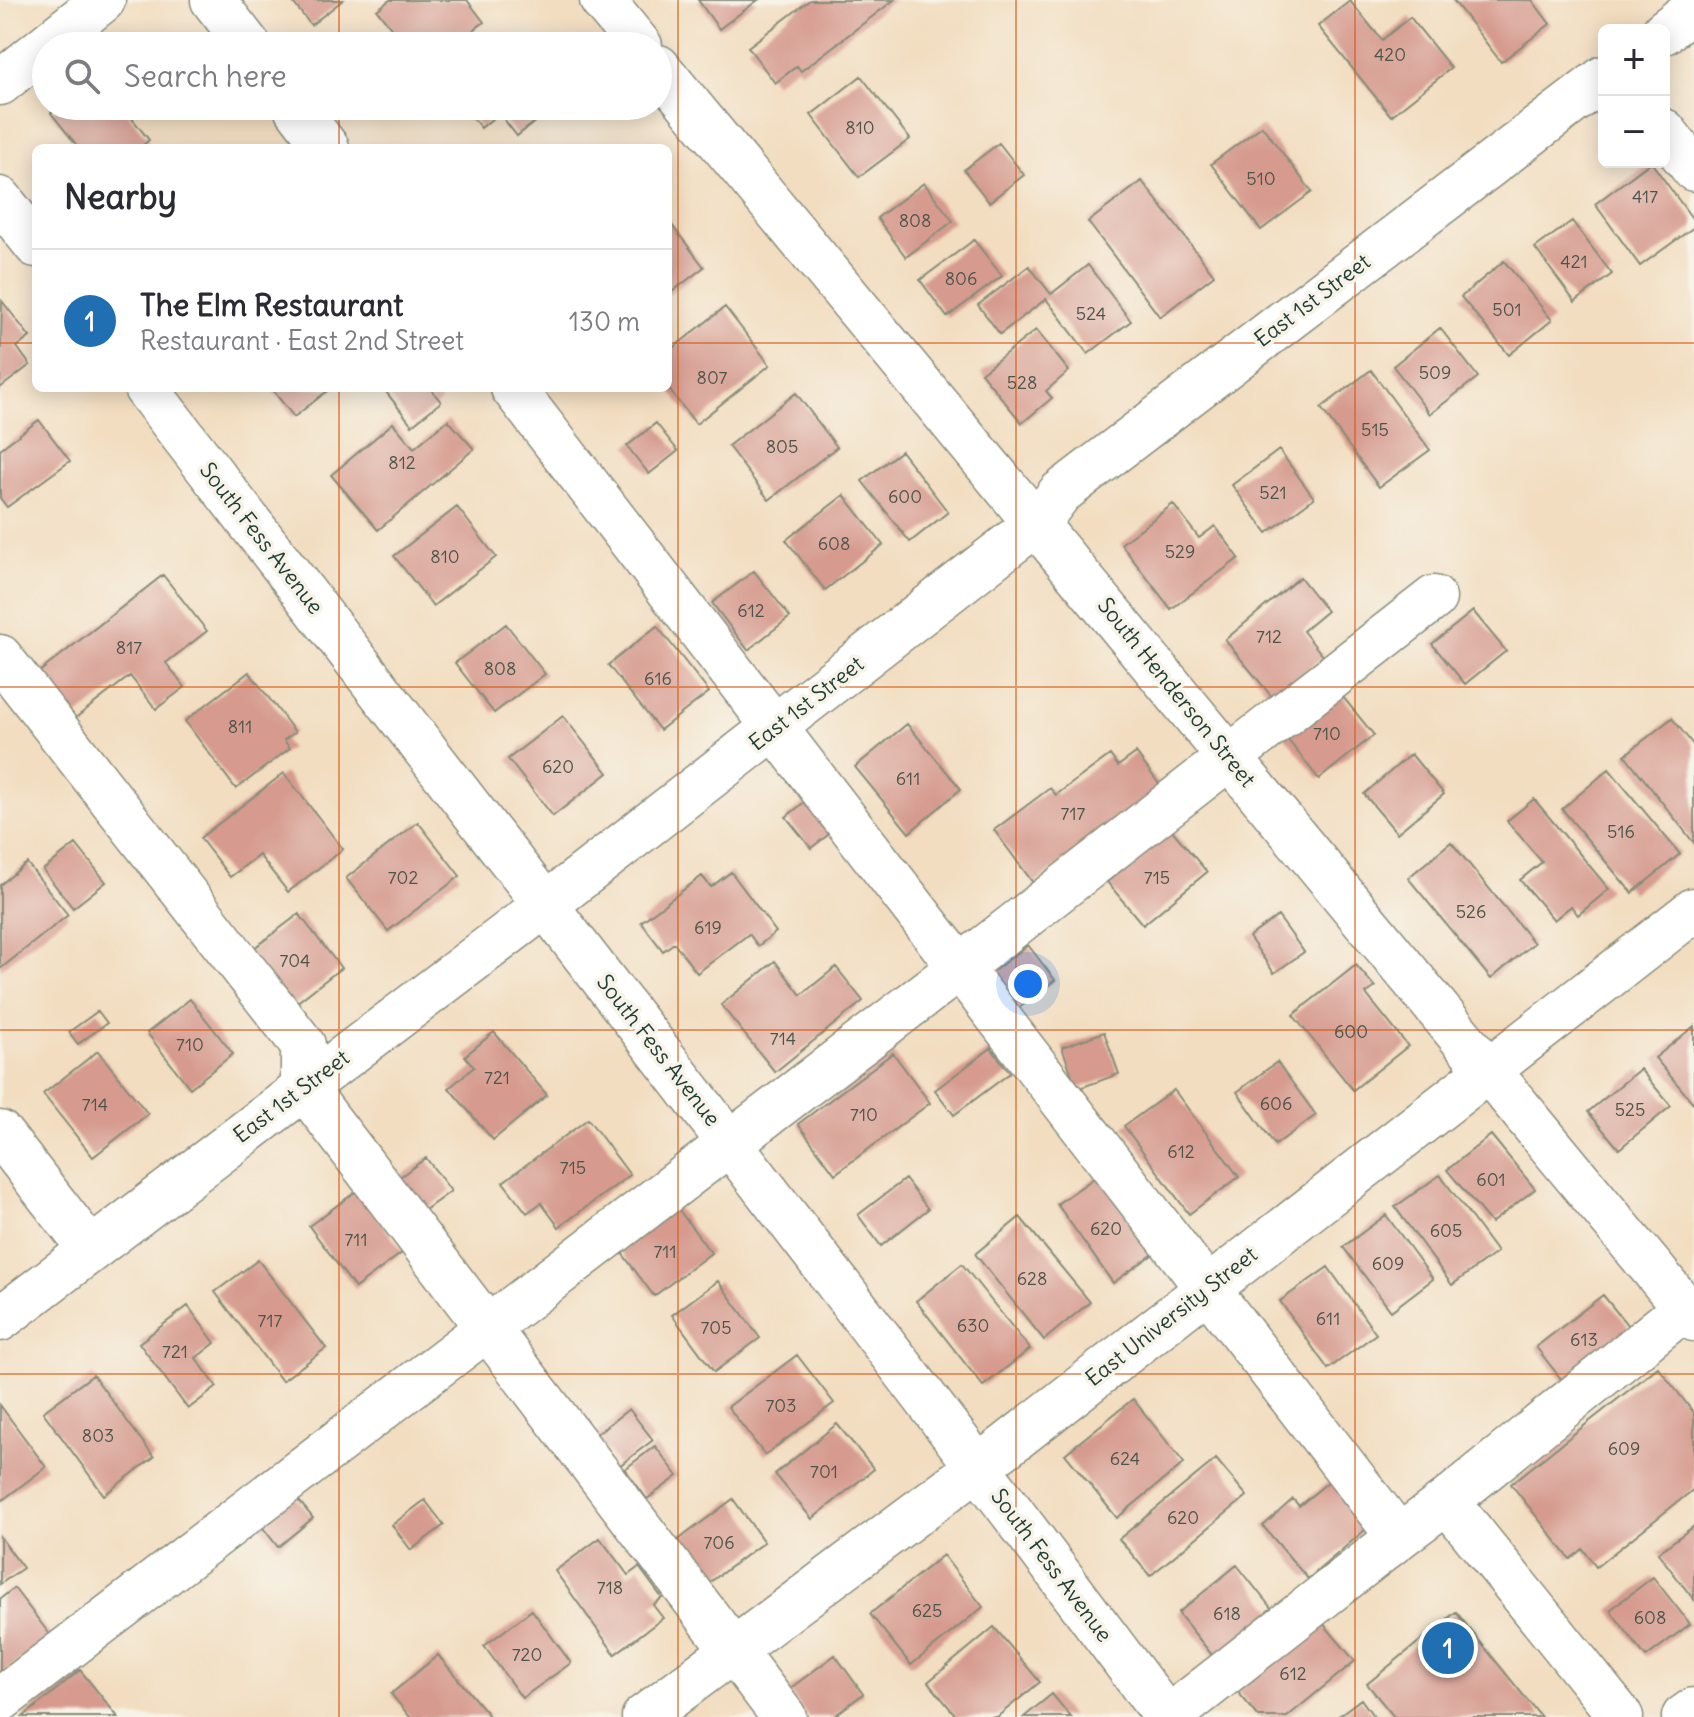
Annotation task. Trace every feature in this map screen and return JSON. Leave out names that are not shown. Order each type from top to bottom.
[{"type":"street","points":[[63,32],[103,0]]},
{"type":"street","points":[[213,0],[238,32]]},
{"type":"street","points":[[602,0],[628,32]]},
{"type":"street","points":[[1670,27],[1694,9]]},
{"type":"street","points":[[0,83],[32,57]]},
{"type":"street","name":"East 1st Street","points":[[0,1319],[773,729],[1037,523],[1060,493],[1598,83]]},
{"type":"street","name":"South Henderson Street","points":[[672,84],[1690,1314]]},
{"type":"street","points":[[306,120],[324,144]]},
{"type":"street","points":[[1670,139],[1694,169]]},
{"type":"street","points":[[0,199],[32,240]]},
{"type":"street","name":"South Fess Avenue","points":[[149,392],[544,906],[731,1142],[1167,1717]]},
{"type":"street","points":[[516,392],[1399,1537]]},
{"type":"street","points":[[0,1700],[958,969],[1434,598]]},
{"type":"street","points":[[0,657],[303,1045],[303,1086],[784,1717]]},
{"type":"street","name":"East University Street","points":[[644,1717],[978,1465],[1694,910]]},
{"type":"street","points":[[0,1133],[90,1249]]},
{"type":"street","points":[[1167,1717],[1690,1314]]},
{"type":"street","points":[[1447,1501],[1621,1717]]},
{"type":"street","points":[[1684,1717],[1694,1710]]},
{"type":"building","points":[[291,0],[343,0],[311,25]]},
{"type":"building","points":[[390,0],[467,0],[484,22],[471,32],[395,32],[377,10]]},
{"type":"building","points":[[698,0],[758,0],[719,29]]},
{"type":"building","points":[[810,0],[894,0],[801,71],[797,66],[775,83],[748,47]]},
{"type":"building","points":[[1453,0],[1532,0],[1550,24],[1501,62]]},
{"type":"building","points":[[1350,1],[1382,40],[1410,17],[1451,68],[1391,116],[1318,26]]},
{"type":"building","points":[[861,76],[910,139],[859,177],[811,115]]},
{"type":"building","points":[[57,120],[133,120],[149,140],[144,144],[76,144]]},
{"type":"building","points":[[474,120],[491,120],[481,128]]},
{"type":"building","points":[[504,120],[537,120],[517,136]]},
{"type":"building","points":[[1262,126],[1312,192],[1261,230],[1211,164]]},
{"type":"building","points":[[999,143],[1024,175],[989,202],[964,170]]},
{"type":"building","points":[[1643,168],[1655,168],[1694,221],[1694,227],[1640,266],[1595,204]]},
{"type":"building","points":[[1142,181],[1214,275],[1160,317],[1088,222]]},
{"type":"building","points":[[924,183],[953,221],[906,257],[877,218]]},
{"type":"building","points":[[1572,221],[1612,274],[1575,302],[1535,248]]},
{"type":"building","points":[[672,225],[704,267],[672,292]]},
{"type":"building","points":[[974,240],[1002,276],[947,317],[920,280]]},
{"type":"building","points":[[1504,261],[1552,320],[1509,355],[1461,297]]},
{"type":"building","points":[[1088,265],[1131,321],[1088,354],[1046,299],[1000,334],[978,305],[1029,266],[1051,294]]},
{"type":"building","points":[[2,301],[30,337],[17,347],[30,365],[0,388]]},
{"type":"building","points":[[725,307],[770,365],[696,424],[671,392],[672,349]]},
{"type":"building","points":[[1440,328],[1478,377],[1430,414],[1393,366]]},
{"type":"building","points":[[1036,330],[1069,371],[1046,391],[1052,398],[1022,423],[981,373]]},
{"type":"building","points":[[1371,370],[1430,450],[1379,487],[1321,408]]},
{"type":"building","points":[[274,392],[326,392],[294,417]]},
{"type":"building","points":[[386,392],[433,392],[441,402],[412,425]]},
{"type":"building","points":[[796,393],[837,447],[769,500],[728,446]]},
{"type":"building","points":[[39,420],[70,461],[7,507],[0,498],[0,449]]},
{"type":"building","points":[[448,420],[474,449],[378,530],[331,475],[393,423],[414,448]]},
{"type":"building","points":[[656,423],[678,451],[649,474],[627,446]]},
{"type":"building","points":[[1279,450],[1314,498],[1267,533],[1232,485]]},
{"type":"building","points":[[901,451],[948,512],[910,542],[862,481]]},
{"type":"building","points":[[844,495],[883,545],[825,590],[786,540]]},
{"type":"building","points":[[1173,504],[1199,538],[1215,526],[1239,558],[1171,609],[1121,544]]},
{"type":"building","points":[[457,507],[496,557],[433,606],[394,556]]},
{"type":"building","points":[[754,571],[790,617],[748,650],[712,603]]},
{"type":"building","points":[[163,575],[207,631],[166,663],[185,687],[156,709],[130,676],[74,719],[38,673]]},
{"type":"building","points":[[1300,577],[1327,611],[1303,631],[1323,656],[1273,698],[1225,640]]},
{"type":"building","points":[[1473,611],[1506,651],[1465,684],[1432,644]]},
{"type":"building","points":[[506,624],[545,674],[494,713],[455,663]]},
{"type":"building","points":[[657,626],[709,692],[660,730],[608,665]]},
{"type":"building","points":[[249,672],[295,732],[284,740],[290,748],[236,789],[185,721]]},
{"type":"building","points":[[1334,686],[1374,735],[1319,779],[1280,730]]},
{"type":"building","points":[[563,716],[608,773],[553,816],[508,759]]},
{"type":"building","points":[[1672,718],[1694,746],[1694,843],[1625,755]]},
{"type":"building","points":[[907,724],[961,789],[909,833],[855,767]]},
{"type":"building","points":[[1136,753],[1162,788],[1034,884],[994,830],[1050,788],[1056,795],[1110,755],[1118,766]]},
{"type":"building","points":[[1411,754],[1444,794],[1397,833],[1364,794]]},
{"type":"building","points":[[1609,769],[1680,854],[1632,893],[1562,809]]},
{"type":"building","points":[[284,773],[343,849],[288,892],[259,855],[230,877],[200,838]]},
{"type":"building","points":[[817,792],[842,824],[811,848],[786,817]]},
{"type":"building","points":[[1534,799],[1609,889],[1578,915],[1571,906],[1554,920],[1520,880],[1542,862],[1507,821]]},
{"type":"building","points":[[418,822],[460,876],[388,931],[346,878]]},
{"type":"building","points":[[1171,829],[1207,872],[1143,925],[1107,882]]},
{"type":"building","points":[[1451,842],[1534,943],[1491,979],[1408,878]]},
{"type":"building","points":[[76,844],[106,882],[73,908],[43,870]]},
{"type":"building","points":[[27,863],[68,915],[0,969],[0,885]]},
{"type":"building","points":[[731,872],[776,932],[758,946],[749,934],[697,973],[674,943],[663,951],[641,922],[702,876],[711,887]]},
{"type":"building","points":[[299,914],[341,968],[291,1007],[249,952]]},
{"type":"building","points":[[1278,916],[1304,952],[1274,973],[1249,937]]},
{"type":"building","points":[[1028,945],[1055,980],[1018,1009],[991,973]]},
{"type":"building","points":[[775,961],[801,995],[836,967],[863,1001],[775,1072],[721,1005]]},
{"type":"building","points":[[1356,965],[1375,987],[1366,994],[1408,1046],[1353,1090],[1293,1015]]},
{"type":"building","points":[[190,999],[233,1054],[190,1088],[147,1033]]},
{"type":"building","points":[[98,1011],[107,1023],[78,1044],[69,1032]]},
{"type":"building","points":[[1694,1026],[1694,1104],[1655,1058]]},
{"type":"building","points":[[494,1032],[547,1095],[493,1140],[449,1088],[474,1067],[465,1056]]},
{"type":"building","points":[[1104,1032],[1119,1074],[1077,1089],[1062,1047]]},
{"type":"building","points":[[991,1048],[1010,1073],[954,1115],[935,1090]]},
{"type":"building","points":[[98,1051],[148,1114],[93,1157],[43,1094]]},
{"type":"building","points":[[893,1053],[930,1103],[835,1174],[798,1124]]},
{"type":"building","points":[[1277,1062],[1316,1115],[1275,1145],[1237,1092]]},
{"type":"building","points":[[1640,1069],[1671,1106],[1619,1149],[1588,1112]]},
{"type":"building","points":[[1174,1090],[1239,1177],[1189,1214],[1124,1126]]},
{"type":"building","points":[[588,1119],[630,1175],[559,1227],[541,1203],[527,1213],[503,1182]]},
{"type":"building","points":[[1491,1135],[1535,1189],[1491,1223],[1447,1170]]},
{"type":"building","points":[[426,1158],[451,1191],[418,1215],[393,1182]]},
{"type":"building","points":[[1100,1174],[1156,1252],[1113,1283],[1057,1204]]},
{"type":"building","points":[[1440,1175],[1497,1252],[1452,1285],[1395,1207]]},
{"type":"building","points":[[905,1179],[928,1209],[881,1246],[858,1215]]},
{"type":"building","points":[[357,1191],[403,1252],[355,1288],[309,1226]]},
{"type":"building","points":[[676,1206],[711,1253],[654,1296],[619,1249]]},
{"type":"building","points":[[1386,1215],[1433,1279],[1391,1311],[1343,1247]]},
{"type":"building","points":[[1020,1217],[1090,1302],[1044,1340],[975,1254]]},
{"type":"building","points":[[258,1260],[326,1348],[282,1381],[215,1292]]},
{"type":"building","points":[[962,1264],[1030,1349],[983,1386],[916,1301]]},
{"type":"building","points":[[1328,1267],[1376,1334],[1328,1369],[1280,1301]]},
{"type":"building","points":[[718,1281],[760,1338],[714,1372],[672,1315]]},
{"type":"building","points":[[1603,1295],[1633,1332],[1565,1384],[1536,1347]]},
{"type":"building","points":[[188,1306],[215,1343],[196,1358],[217,1387],[188,1409],[139,1343]]},
{"type":"building","points":[[797,1355],[834,1403],[765,1455],[728,1407]]},
{"type":"building","points":[[1658,1367],[1694,1413],[1694,1489],[1596,1567],[1583,1549],[1570,1559],[1511,1484]]},
{"type":"building","points":[[93,1375],[154,1457],[104,1495],[43,1412]]},
{"type":"building","points":[[1133,1399],[1184,1463],[1117,1518],[1065,1454]]},
{"type":"building","points":[[0,1405],[46,1467],[0,1502]]},
{"type":"building","points":[[629,1409],[653,1440],[619,1466],[595,1435]]},
{"type":"building","points":[[837,1424],[874,1469],[812,1519],[775,1474]]},
{"type":"building","points":[[655,1446],[678,1476],[647,1499],[625,1469]]},
{"type":"building","points":[[1216,1459],[1247,1496],[1150,1576],[1119,1539]]},
{"type":"building","points":[[1333,1478],[1372,1524],[1308,1579],[1263,1526],[1293,1499],[1299,1506]]},
{"type":"building","points":[[295,1496],[313,1518],[278,1547],[260,1524]]},
{"type":"building","points":[[733,1499],[764,1542],[706,1585],[674,1543]]},
{"type":"building","points":[[425,1500],[444,1525],[411,1550],[392,1525]]},
{"type":"building","points":[[1694,1526],[1694,1600],[1658,1553]]},
{"type":"building","points":[[0,1537],[23,1568],[0,1584]]},
{"type":"building","points":[[600,1538],[628,1575],[639,1567],[662,1598],[653,1605],[663,1618],[615,1654],[555,1571]]},
{"type":"building","points":[[943,1555],[983,1607],[911,1665],[870,1614]]},
{"type":"building","points":[[1237,1565],[1275,1613],[1216,1660],[1178,1613]]},
{"type":"building","points":[[1653,1577],[1690,1624],[1646,1657],[1610,1610]]},
{"type":"building","points":[[14,1588],[51,1636],[0,1676],[0,1599]]},
{"type":"building","points":[[532,1610],[571,1663],[522,1698],[484,1646]]},
{"type":"building","points":[[1456,1612],[1541,1717],[1394,1717],[1367,1684]]},
{"type":"building","points":[[1316,1615],[1355,1661],[1287,1717],[1259,1717],[1232,1685]]},
{"type":"building","points":[[994,1627],[1040,1682],[997,1717],[957,1717],[928,1682]]},
{"type":"building","points":[[438,1655],[490,1717],[410,1717],[391,1694]]},
{"type":"building","points":[[835,1655],[863,1694],[833,1717],[808,1717],[788,1690]]},
{"type":"building","points":[[80,1670],[118,1717],[23,1717]]},
{"type":"building","points":[[1052,1694],[1071,1717],[1024,1717]]},
{"type":"building","points":[[1361,1699],[1374,1717],[1337,1717]]},
{"type":"place","name":"The Elm Restaurant","points":[[1448,1648]]}]
